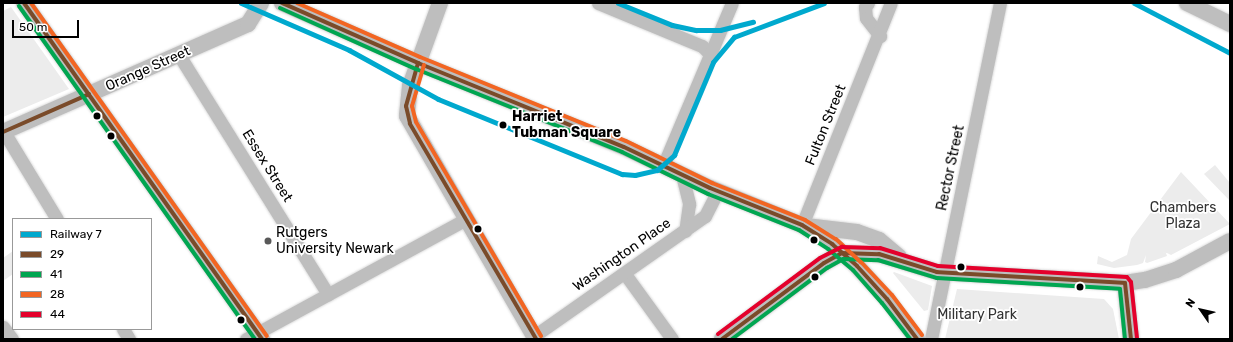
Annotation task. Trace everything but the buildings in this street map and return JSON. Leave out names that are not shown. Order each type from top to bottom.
[{"type":"main road","points":[[24,3],[89,94],[255,337]]},
{"type":"main road","name":"Orange Street","points":[[3,132],[248,24],[261,3]]},
{"type":"main road","points":[[282,3],[418,63],[624,148],[718,191],[802,225],[842,253],[872,282],[917,339]]},
{"type":"main road","points":[[440,3],[407,97],[407,116],[535,338]]},
{"type":"main road","points":[[1187,3],[1230,24]]},
{"type":"main road","points":[[802,225],[857,232],[879,240],[905,262]]},
{"type":"main road","points":[[722,339],[824,263],[842,253],[879,254],[933,272],[1125,283],[1145,280],[1176,270],[1230,241]]},
{"type":"main road","points":[[1125,283],[1130,337]]},
{"type":"street","points":[[598,3],[702,46],[709,53]]},
{"type":"street","points":[[663,166],[709,53],[732,3]]},
{"type":"street","points":[[868,3],[864,12],[866,18],[880,36]]},
{"type":"street","name":"Fulton Street","points":[[802,225],[880,36],[892,3]]},
{"type":"street","name":"Rector Street","points":[[931,339],[1000,3]]},
{"type":"street","points":[[676,35],[717,37]]},
{"type":"street","name":"Essex Street","points":[[179,55],[328,294]]},
{"type":"street","points":[[3,132],[56,218]]},
{"type":"street","points":[[682,175],[689,204],[685,231]]},
{"type":"street","name":"Washington Place","points":[[535,338],[705,216],[718,191]]},
{"type":"street","points":[[255,337],[328,294],[466,219]]},
{"type":"street","points":[[625,274],[672,339]]},
{"type":"street","points":[[3,327],[12,339]]},
{"type":"street","points":[[124,330],[129,339]]},
{"type":"green space","points":[[11,7],[69,89],[3,117],[3,11]]},
{"type":"green space","points":[[1215,165],[1230,183],[1230,201],[1204,174]]},
{"type":"green space","name":"Chambers Plaza","points":[[1181,172],[1230,224],[1171,255],[1167,253],[1150,252],[1166,253],[1167,256],[1147,263],[1145,262],[1146,255],[1143,263],[1137,265],[1114,268],[1097,264],[1098,256],[1112,262],[1127,255],[1131,239]]},
{"type":"green space","points":[[12,252],[12,275],[3,281],[3,258]]},
{"type":"green space","points":[[894,272],[932,286],[928,310],[924,311],[893,273]]},
{"type":"green space","name":"Military Park","points":[[957,289],[1104,299],[1113,309],[1119,339],[945,339]]},
{"type":"rail line","name":"7","points":[[241,3],[349,50],[438,99],[622,174],[635,175],[657,170],[674,155],[713,62],[734,37],[824,3]]},
{"type":"rail line","name":"7","points":[[618,3],[672,25],[696,30],[720,30],[753,22]]},
{"type":"rail line","name":"7","points":[[1134,3],[1230,53]]},
{"type":"transit line","name":"29","points":[[24,3],[262,339]]},
{"type":"transit line","name":"28","points":[[31,3],[267,336]]},
{"type":"transit line","name":"29","points":[[282,3],[418,63],[624,147],[710,188],[802,225],[832,244],[857,266],[887,299],[917,339]]},
{"type":"transit line","name":"28","points":[[297,3],[420,57],[626,141],[712,183],[805,220],[836,239],[861,262],[892,295],[922,335]]},
{"type":"transit line","name":"41","points":[[19,6],[255,339]]},
{"type":"transit line","name":"41","points":[[280,8],[416,69],[622,152],[708,194],[799,230],[828,249],[853,270],[882,303],[910,339]]},
{"type":"transit line","name":"29","points":[[418,63],[406,106],[410,124],[536,339]]},
{"type":"transit line","name":"28","points":[[424,65],[412,106],[416,122],[541,336]]},
{"type":"transit line","name":"29","points":[[3,132],[89,94]]},
{"type":"transit line","name":"44","points":[[718,334],[820,258],[842,247],[880,248],[938,266],[1127,277],[1131,282],[1137,338]]},
{"type":"transit line","name":"29","points":[[722,339],[824,263],[842,253],[879,254],[937,272],[1125,283],[1131,339]]},
{"type":"transit line","name":"41","points":[[732,339],[827,268],[843,259],[878,260],[937,278],[1120,289],[1125,339]]},
{"type":"place","name":"Harriet Tubman Square","points":[[503,125]]},
{"type":"place","name":"Rutgers University Newark","points":[[268,241]]}]
